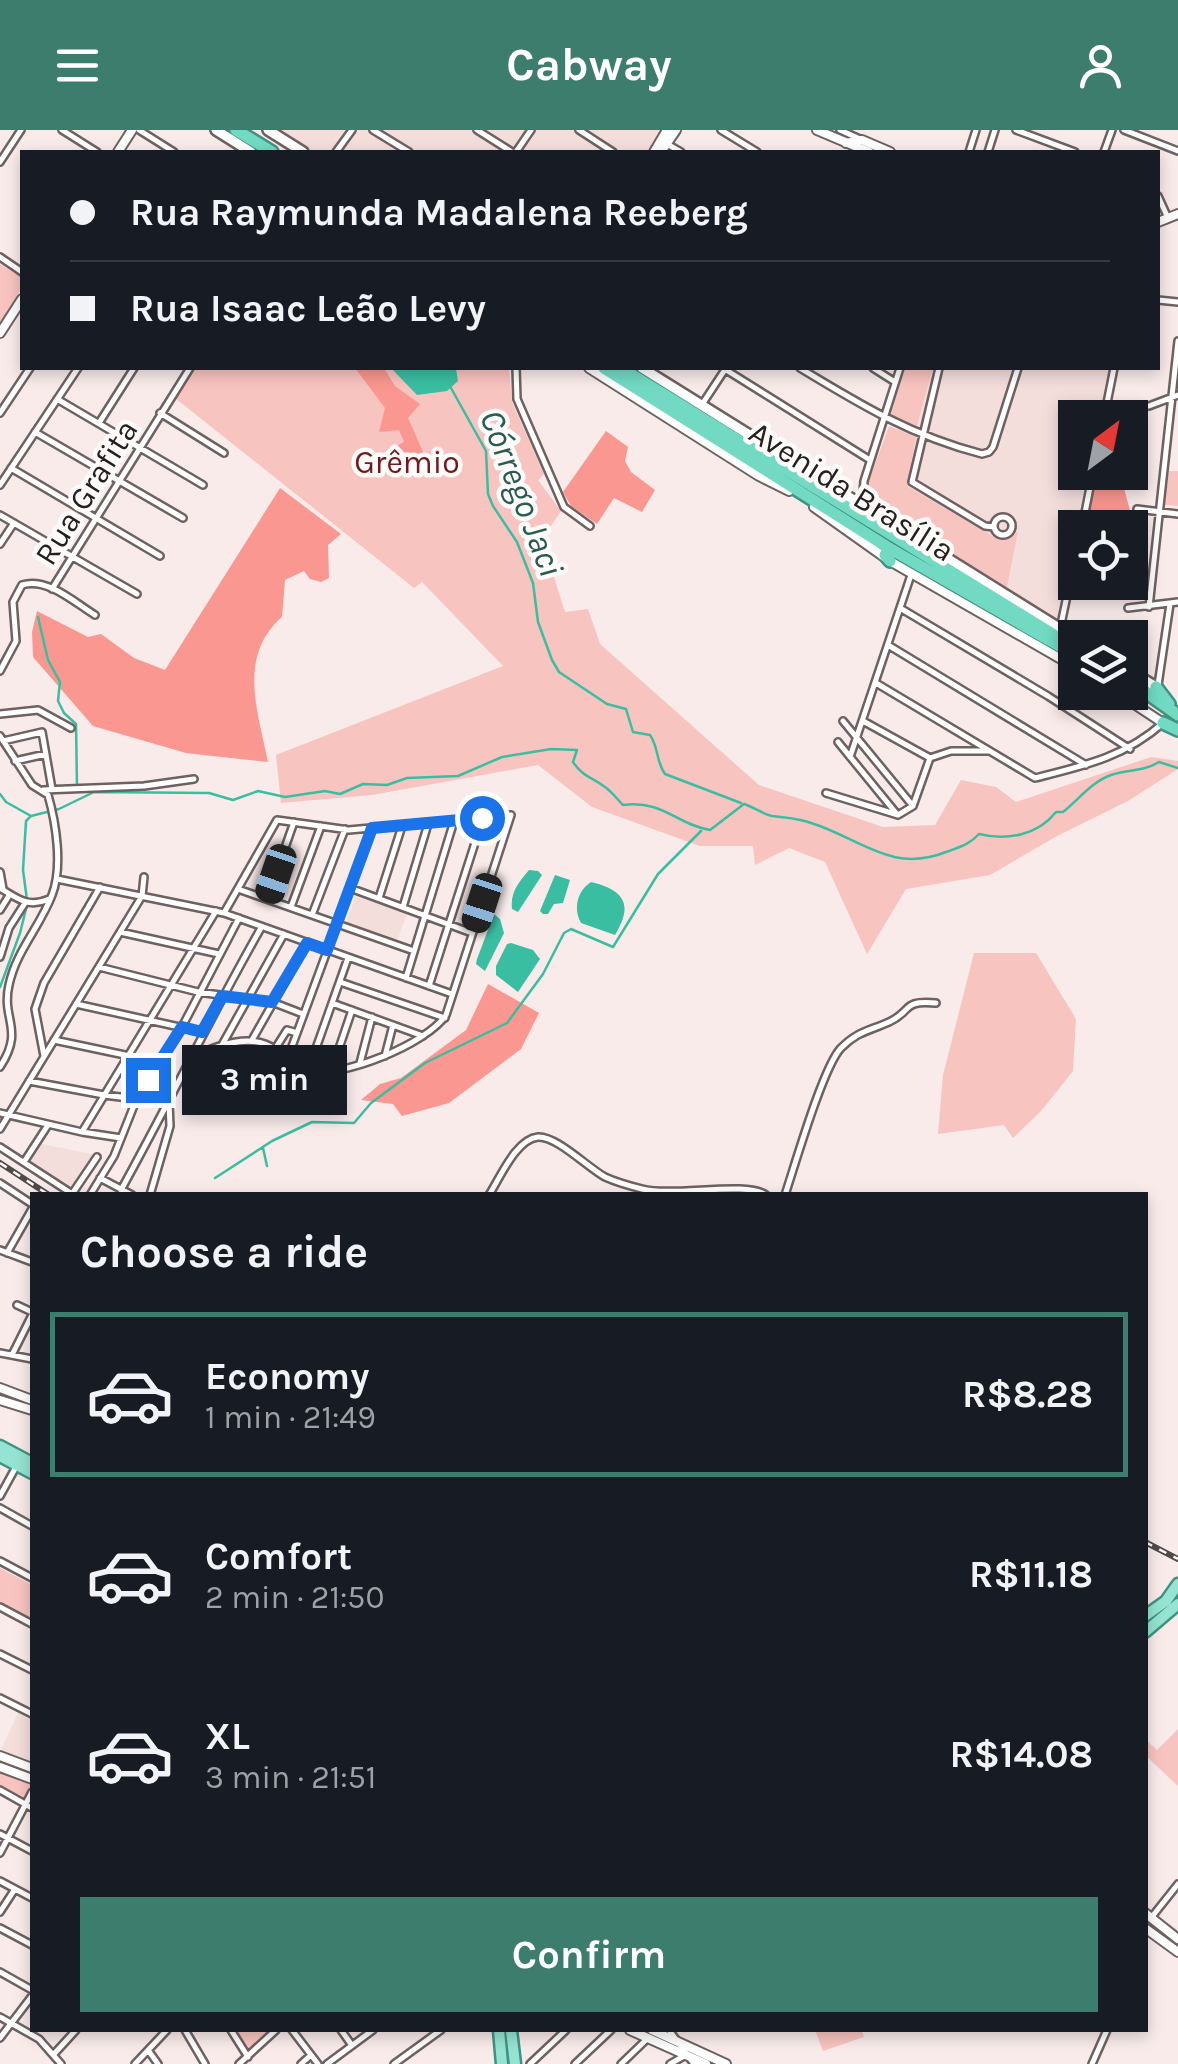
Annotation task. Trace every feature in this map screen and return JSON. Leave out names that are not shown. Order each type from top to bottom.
[{"type":"highway","points":[[236,130],[269,150]]},
{"type":"highway","points":[[246,130],[277,150]]},
{"type":"highway","name":"Avenida Brasília","points":[[607,370],[830,508],[889,554],[1058,646]]},
{"type":"highway","name":"Avenida Brasília","points":[[624,370],[754,451],[814,480],[849,510],[1058,637]]},
{"type":"highway","points":[[673,411],[688,423],[694,435]]},
{"type":"highway","points":[[738,462],[775,476],[814,480]]},
{"type":"highway","points":[[830,508],[856,535]]},
{"type":"highway","points":[[889,554],[899,548],[937,564]]},
{"type":"highway","points":[[912,572],[920,568],[944,581]]},
{"type":"highway","points":[[1156,687],[1178,715]]},
{"type":"highway","points":[[1148,689],[1178,715]]},
{"type":"highway","points":[[1148,703],[1178,726]]},
{"type":"highway","points":[[1163,723],[1178,726]]},
{"type":"main road","points":[[216,130],[247,150]]},
{"type":"main road","points":[[268,130],[300,150]]},
{"type":"main road","points":[[645,370],[814,480],[849,496],[1058,628]]},
{"type":"main road","points":[[1148,683],[1156,687]]},
{"type":"main road","points":[[0,1446],[30,1461]]},
{"type":"main road","points":[[0,1456],[30,1472]]},
{"type":"main road","points":[[1148,1614],[1166,1601],[1178,1584]]},
{"type":"main road","points":[[1148,1630],[1177,1606]]},
{"type":"main road","points":[[499,2032],[502,2064]]},
{"type":"main road","points":[[512,2032],[516,2062]]},
{"type":"street","points":[[0,162],[22,130]]},
{"type":"street","points":[[62,130],[94,150]]},
{"type":"street","points":[[120,150],[136,130],[171,150]]},
{"type":"street","points":[[373,130],[406,150]]},
{"type":"street","points":[[477,130],[511,150]]},
{"type":"street","points":[[579,130],[610,150]]},
{"type":"street","points":[[721,130],[754,150]]},
{"type":"street","points":[[817,130],[848,145],[862,140]]},
{"type":"street","points":[[840,130],[885,150]]},
{"type":"street","points":[[1016,130],[1071,150]]},
{"type":"street","points":[[1124,130],[1178,150]]},
{"type":"street","points":[[660,150],[671,131]]},
{"type":"street","points":[[660,150],[671,131]]},
{"type":"street","points":[[0,333],[20,301]]},
{"type":"street","points":[[1150,607],[1178,341]]},
{"type":"street","points":[[0,413],[29,370]]},
{"type":"street","points":[[0,485],[77,370]]},
{"type":"street","points":[[98,423],[133,370]]},
{"type":"street","name":"Rua Grafita","points":[[52,589],[189,370]]},
{"type":"street","points":[[516,370],[517,399],[564,507],[590,526]]},
{"type":"street","points":[[593,370],[912,572],[1058,657]]},
{"type":"street","points":[[701,406],[723,370]]},
{"type":"street","points":[[727,370],[870,460]]},
{"type":"street","points":[[803,370],[883,419],[921,436],[980,454],[989,452],[1017,370]]},
{"type":"street","points":[[876,370],[895,382]]},
{"type":"street","points":[[862,504],[864,481],[899,370]]},
{"type":"street","points":[[938,370],[912,482],[985,526],[994,527]]},
{"type":"street","points":[[1108,400],[1114,370]]},
{"type":"street","points":[[1149,406],[1175,396]]},
{"type":"street","points":[[57,399],[203,485]]},
{"type":"street","points":[[160,413],[224,453]]},
{"type":"street","points":[[35,432],[183,518]]},
{"type":"street","points":[[11,468],[160,556]]},
{"type":"street","points":[[849,496],[864,481]]},
{"type":"street","points":[[1137,509],[1178,514]]},
{"type":"street","points":[[0,514],[137,594]]},
{"type":"street","points":[[0,544],[14,522]]},
{"type":"street","points":[[850,757],[912,572]]},
{"type":"street","points":[[0,671],[16,641],[13,602],[22,585],[31,582],[52,589],[95,615]]},
{"type":"street","points":[[1128,608],[1174,603],[1161,680],[1156,687]]},
{"type":"street","points":[[900,608],[1130,749]]},
{"type":"street","points":[[888,645],[1086,765]]},
{"type":"street","points":[[876,683],[1034,778],[1130,749],[1163,723],[1143,710]]},
{"type":"street","points":[[0,714],[38,710],[71,728]]},
{"type":"street","points":[[863,721],[930,758]]},
{"type":"street","points":[[843,722],[912,806]]},
{"type":"street","points":[[52,789],[42,732],[1,738],[32,785],[42,790],[144,786],[194,779]]},
{"type":"street","points":[[965,750],[971,739]]},
{"type":"street","points":[[838,742],[898,816]]},
{"type":"street","points":[[898,816],[912,806],[930,758],[951,750],[992,751]]},
{"type":"street","points":[[15,762],[47,754]]},
{"type":"street","points":[[0,1067],[14,1037],[7,994],[16,961],[52,898],[58,879],[52,810],[42,790]]},
{"type":"street","points":[[826,793],[898,816]]},
{"type":"street","points":[[188,1060],[222,1046],[251,1041],[274,1049],[292,1066],[308,1072],[332,1070],[386,1056],[425,1036],[445,1018],[511,816],[345,829],[277,820],[224,912]]},
{"type":"street","points":[[429,986],[482,818]]},
{"type":"street","points":[[406,978],[454,821]]},
{"type":"street","points":[[267,900],[294,822]]},
{"type":"street","points":[[403,907],[428,824]]},
{"type":"street","points":[[290,908],[321,826]]},
{"type":"street","points":[[379,898],[402,826]]},
{"type":"street","points":[[287,1060],[372,828]]},
{"type":"street","points":[[312,915],[345,829]]},
{"type":"street","points":[[0,872],[2,889],[25,903],[52,898]]},
{"type":"street","points":[[0,1129],[142,896],[144,878]]},
{"type":"street","points":[[58,879],[224,912],[453,994]]},
{"type":"street","points":[[44,1056],[36,1009],[44,984],[100,887]]},
{"type":"street","points":[[350,888],[472,932]]},
{"type":"street","points":[[237,889],[414,951]]},
{"type":"street","points":[[0,910],[10,894]]},
{"type":"street","points":[[0,957],[9,928],[25,903]]},
{"type":"street","points":[[82,1132],[216,911]]},
{"type":"street","points":[[92,1192],[137,1098],[182,1027],[239,918]]},
{"type":"street","points":[[122,1190],[202,1032],[262,926]]},
{"type":"street","points":[[120,932],[220,954]]},
{"type":"street","points":[[222,1046],[284,934]]},
{"type":"street","points":[[251,1041],[307,943]]},
{"type":"street","points":[[308,1072],[348,958]]},
{"type":"street","points":[[98,967],[198,992],[272,1002],[303,1014]]},
{"type":"street","points":[[340,982],[445,1018]]},
{"type":"street","points":[[786,1192],[834,1057],[868,1027],[887,1023],[916,1001],[936,1003]]},
{"type":"street","points":[[76,1004],[202,1032]]},
{"type":"street","points":[[332,1004],[425,1036]]},
{"type":"street","points":[[332,1070],[352,1010]]},
{"type":"street","points":[[360,1063],[372,1017]]},
{"type":"street","points":[[386,1056],[393,1025]]},
{"type":"street","points":[[274,1049],[287,1030],[297,1033]]},
{"type":"street","points":[[54,1040],[158,1062]]},
{"type":"street","points":[[29,1081],[104,1096],[169,1102]]},
{"type":"street","points":[[151,1192],[170,1126],[169,1102]]},
{"type":"street","points":[[0,1113],[48,1126],[121,1138]]},
{"type":"street","points":[[24,1162],[48,1126]]},
{"type":"street","points":[[491,1192],[520,1147],[534,1137],[548,1138],[606,1177],[646,1191],[762,1192]]},
{"type":"street","points":[[0,1147],[70,1192]]},
{"type":"street","points":[[74,1192],[98,1157]]},
{"type":"street","points":[[100,1178],[126,1192]]},
{"type":"street","points":[[0,1183],[30,1205]]},
{"type":"street","points":[[30,1209],[3,1251],[30,1261]]},
{"type":"street","points":[[17,1305],[30,1312]]},
{"type":"street","points":[[12,1355],[30,1317]]},
{"type":"street","points":[[0,1353],[30,1358]]},
{"type":"street","points":[[0,1388],[30,1399]]},
{"type":"street","points":[[0,1400],[30,1409]]},
{"type":"street","points":[[0,1496],[16,1465]]},
{"type":"street","points":[[0,1508],[30,1525]]},
{"type":"street","points":[[0,1561],[30,1577]]},
{"type":"street","points":[[0,1607],[30,1623]]},
{"type":"street","points":[[0,1654],[30,1669]]},
{"type":"street","points":[[0,1698],[30,1713]]},
{"type":"street","points":[[0,1756],[30,1767]]},
{"type":"street","points":[[0,1767],[30,1777]]},
{"type":"street","points":[[0,1790],[29,1806],[0,1853]]},
{"type":"street","points":[[0,1834],[30,1850]]},
{"type":"street","points":[[0,1881],[30,1897]]},
{"type":"street","points":[[1178,1884],[1148,1916],[1178,1939]]},
{"type":"street","points":[[0,1912],[15,1889]]},
{"type":"street","points":[[0,1928],[30,1944]]},
{"type":"street","points":[[1148,1934],[1178,1952]]},
{"type":"street","points":[[0,1972],[30,1992]]},
{"type":"street","points":[[0,2038],[30,1996]]},
{"type":"street","points":[[0,2017],[39,2039],[61,2064]]},
{"type":"street","points":[[54,2054],[74,2032]]},
{"type":"street","points":[[136,2064],[164,2032]]},
{"type":"street","points":[[185,2032],[205,2064]]},
{"type":"street","points":[[232,2032],[248,2056]]},
{"type":"street","points":[[240,2064],[274,2032]]},
{"type":"street","points":[[294,2032],[318,2064]]},
{"type":"street","points":[[342,2032],[352,2045]]},
{"type":"street","points":[[327,2064],[370,2032]]},
{"type":"street","points":[[394,2064],[438,2032]]},
{"type":"street","points":[[530,2064],[564,2032]]},
{"type":"street","points":[[575,2064],[609,2032]]},
{"type":"street","points":[[669,2032],[694,2064]]},
{"type":"street","points":[[1092,2064],[1106,2032]]},
{"type":"street","points":[[650,2034],[674,2040],[726,2064]]},
{"type":"street","points":[[650,2034],[706,2064]]},
{"type":"street","points":[[621,2064],[650,2034]]},
{"type":"street","points":[[148,2050],[158,2064]]},
{"type":"street","points":[[670,2064],[687,2054]]},
{"type":"street","points":[[301,2064],[311,2055]]},
{"type":"shaded area","points":[[278,130],[662,130],[649,150],[311,150]]},
{"type":"shaded area","points":[[393,370],[456,370],[458,381],[447,391],[417,395]]},
{"type":"shaded area","points":[[919,370],[1109,370],[1102,400],[1058,400],[1058,490],[1084,490],[1079,510],[1058,510],[1058,600],[1063,600],[1058,621],[872,501]]},
{"type":"shaded area","points":[[529,870],[542,875],[518,912],[512,909],[512,897]]},
{"type":"shaded area","points":[[555,875],[570,880],[563,903],[554,904],[548,914],[543,914],[540,911]]},
{"type":"shaded area","points":[[591,882],[611,889],[622,900],[624,915],[615,935],[581,923],[578,901]]},
{"type":"shaded area","points":[[356,896],[407,914],[397,941],[346,922]]},
{"type":"shaded area","points":[[494,914],[504,933],[485,971],[476,964]]},
{"type":"shaded area","points":[[511,943],[533,950],[540,959],[518,992],[496,975],[496,966]]},
{"type":"shaded area","points":[[42,1144],[97,1155],[74,1188],[31,1161]]},
{"type":"shaded area","points":[[18,1713],[30,1720],[30,1763],[0,1752]]},
{"type":"green space","points":[[0,264],[20,277],[20,291],[0,323]]},
{"type":"green space","name":"Grêmio","points":[[194,370],[509,370],[512,402],[544,474],[538,480],[561,511],[542,539],[565,612],[588,609],[600,644],[759,785],[883,827],[935,825],[961,780],[996,787],[1016,802],[1151,757],[1178,761],[1178,769],[1128,801],[990,875],[906,889],[867,954],[825,862],[789,848],[755,865],[753,846],[700,846],[592,807],[538,765],[372,795],[281,803],[276,755],[503,666],[422,582],[414,588],[175,398]]},
{"type":"green space","name":"Grêmio","points":[[356,370],[385,370],[395,386],[420,404],[408,418],[431,470],[410,470],[387,451],[404,442],[399,430],[379,432],[385,408]]},
{"type":"green space","points":[[904,370],[932,370],[916,429],[890,416]]},
{"type":"green space","points":[[889,426],[916,437],[907,486],[999,540],[1010,539],[1018,531],[1007,587],[872,507],[864,494]]},
{"type":"green space","points":[[606,431],[628,447],[625,461],[631,472],[655,490],[642,512],[614,498],[597,524],[571,506],[563,492]]},
{"type":"green space","points":[[1169,471],[1178,471],[1178,506],[1165,505]]},
{"type":"green space","points":[[280,488],[341,534],[328,545],[329,578],[321,582],[310,579],[304,571],[285,580],[282,617],[259,649],[254,685],[268,762],[186,753],[93,726],[33,657],[32,632],[37,611],[88,637],[101,634],[134,658],[165,670]]},
{"type":"green space","points":[[1093,490],[1125,490],[1130,510],[1089,510]]},
{"type":"green space","points":[[974,953],[1036,953],[1076,1019],[1073,1071],[1013,1138],[1004,1125],[938,1134],[943,1075]]},
{"type":"green space","points":[[488,984],[539,1013],[521,1049],[449,1103],[402,1116],[393,1104],[361,1100],[380,1084],[401,1078],[466,1030]]},
{"type":"green space","points":[[0,1568],[30,1584],[30,1621],[0,1604]]},
{"type":"green space","points":[[1178,1729],[1178,1786],[1148,1758],[1148,1742],[1157,1750]]},
{"type":"green space","points":[[0,1769],[30,1780],[28,1797],[22,1800],[0,1788]]},
{"type":"green space","points":[[236,2032],[271,2032],[252,2050],[246,2048]]},
{"type":"green space","points":[[816,2032],[863,2032],[864,2037],[823,2051]]},
{"type":"waterway","name":"Córrego Jaci","points":[[451,388],[486,451],[488,494],[517,542],[533,583],[538,622],[559,672],[607,704],[626,709],[633,732],[650,735],[665,774],[741,803]]},
{"type":"waterway","points":[[38,617],[48,660],[60,682],[58,701],[76,724],[77,787]]},
{"type":"waterway","points":[[0,794],[6,802],[31,816],[59,809],[94,792],[209,793],[233,800],[258,791],[285,797],[325,791],[340,794],[363,784],[387,785],[407,778],[458,776],[502,757],[551,749],[577,750],[573,762],[577,767],[623,805],[649,806],[710,830],[744,804],[772,816],[806,821],[876,851],[909,859],[946,852],[979,834],[1000,837],[1031,831],[1111,775],[1159,762],[1178,768]]},
{"type":"waterway","points":[[27,900],[23,870],[26,821],[31,816]]},
{"type":"waterway","points":[[215,1178],[272,1141],[312,1122],[354,1123],[371,1103],[425,1063],[507,1023],[543,974],[564,933],[571,929],[613,947],[658,874],[701,831]]},
{"type":"waterway","points":[[0,987],[27,905]]},
{"type":"waterway","points":[[263,1148],[267,1166]]},
{"type":"railway","points":[[0,1163],[44,1192]]},
{"type":"railway","points":[[1148,1544],[1178,1559]]},
{"type":"route","points":[[148,1080],[182,1027],[202,1032],[222,996],[272,1002],[307,943],[327,950],[372,828],[482,818]]}]
